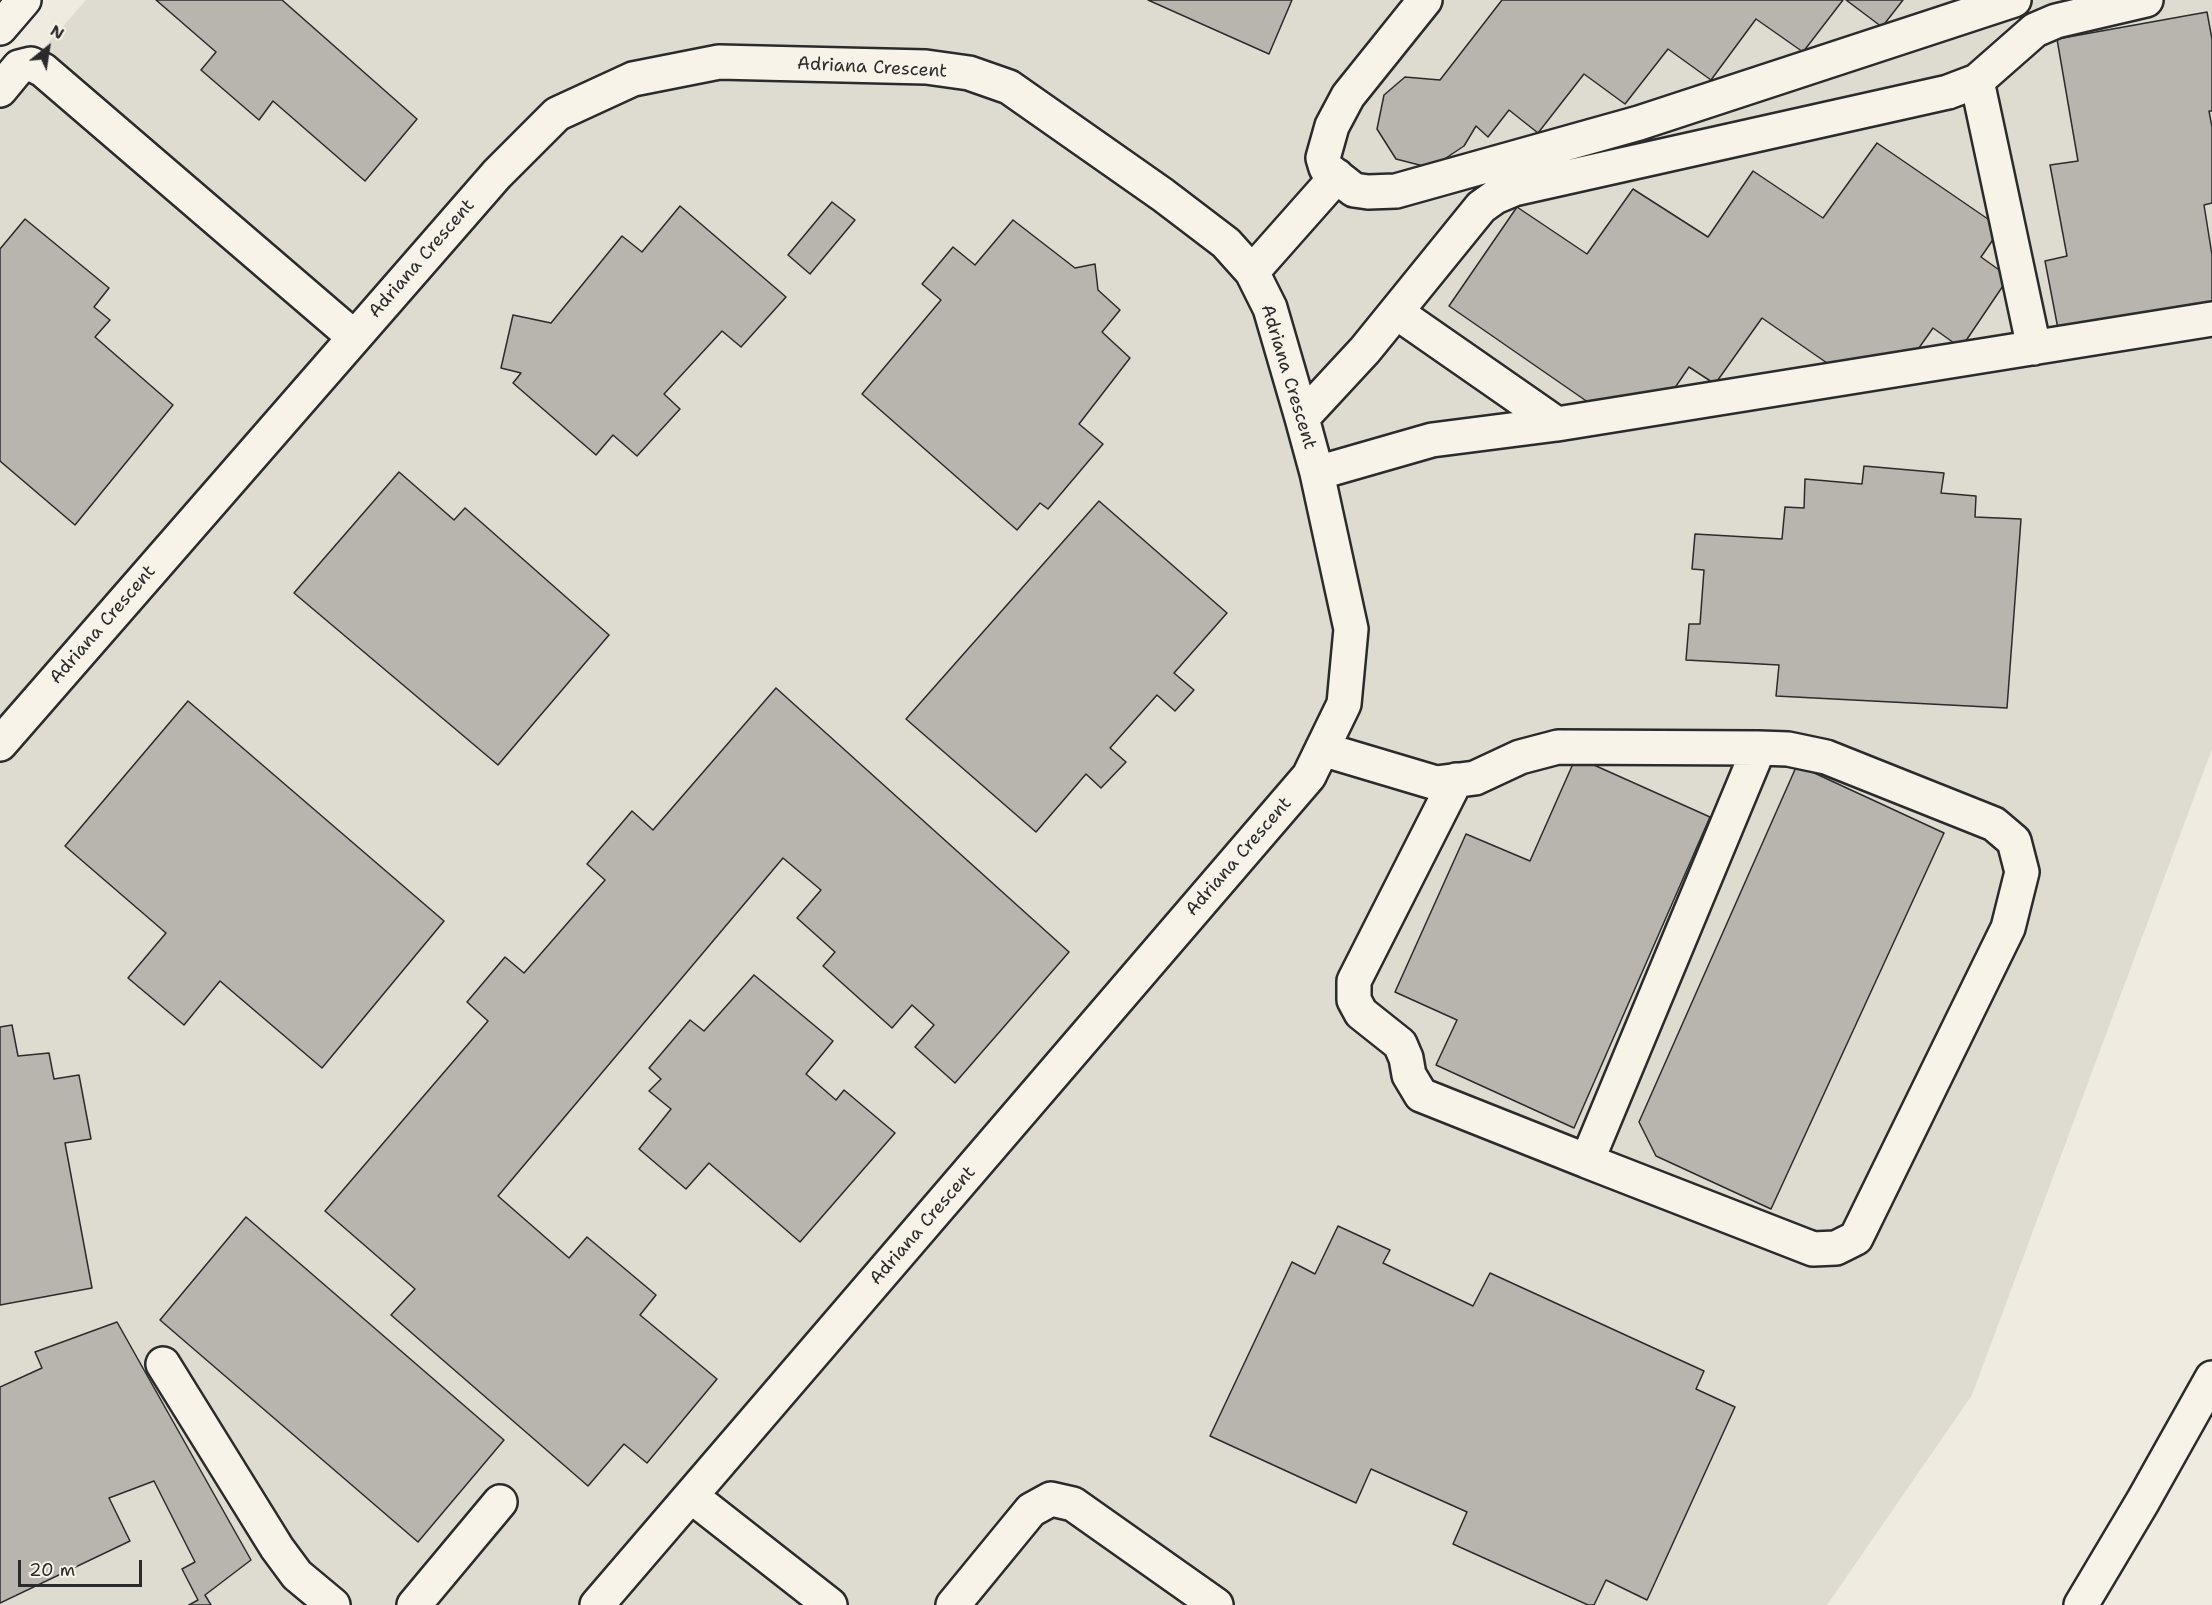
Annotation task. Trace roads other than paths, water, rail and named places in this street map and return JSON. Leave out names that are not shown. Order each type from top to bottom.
[{"type":"main road","points":[[0,28],[24,0]]},
{"type":"main road","points":[[1425,0],[1348,96],[1332,126],[1323,158],[1326,168],[1354,190],[1396,191],[1639,123],[1870,49],[2009,0]]},
{"type":"main road","points":[[1302,418],[1365,350],[1481,207],[1495,197],[1514,189],[1948,92],[1977,81],[2035,30],[2056,21],[2146,0]]},
{"type":"main road","name":"Adriana Crescent","points":[[0,744],[497,174],[557,114],[633,79],[719,62],[926,68],[969,73],[1010,87],[1163,195],[1226,243],[1252,272],[1270,308],[1302,418],[1317,473],[1351,629],[1344,704],[1309,776],[597,1605]]},
{"type":"main road","points":[[0,90],[19,67],[31,64],[43,70],[354,337]]},
{"type":"main road","points":[[1977,81],[2034,348]]},
{"type":"main road","points":[[1252,272],[1337,176]]},
{"type":"main road","points":[[1396,312],[1557,424]]},
{"type":"main road","points":[[1317,473],[1432,440],[1557,424],[2212,319]]},
{"type":"main road","points":[[1322,749],[1436,783],[1456,780],[1475,778],[1520,757],[1558,747],[1788,749],[1826,757],[1994,824],[2014,841],[2022,873],[2008,927],[1856,1238],[1836,1248],[1813,1249],[1421,1095],[1409,1075],[1406,1058],[1400,1044],[1361,1013],[1354,1000],[1354,981],[1456,780]]},
{"type":"main road","points":[[1587,1161],[1759,748]]},
{"type":"main road","points":[[163,1364],[277,1548],[297,1575],[333,1605]]},
{"type":"main road","points":[[2081,1605],[2143,1502],[2212,1378]]},
{"type":"main road","points":[[691,1496],[830,1605]]},
{"type":"main road","points":[[953,1605],[1031,1510],[1051,1499],[1073,1504],[1216,1605]]},
{"type":"main road","points":[[414,1605],[500,1502]]}]
